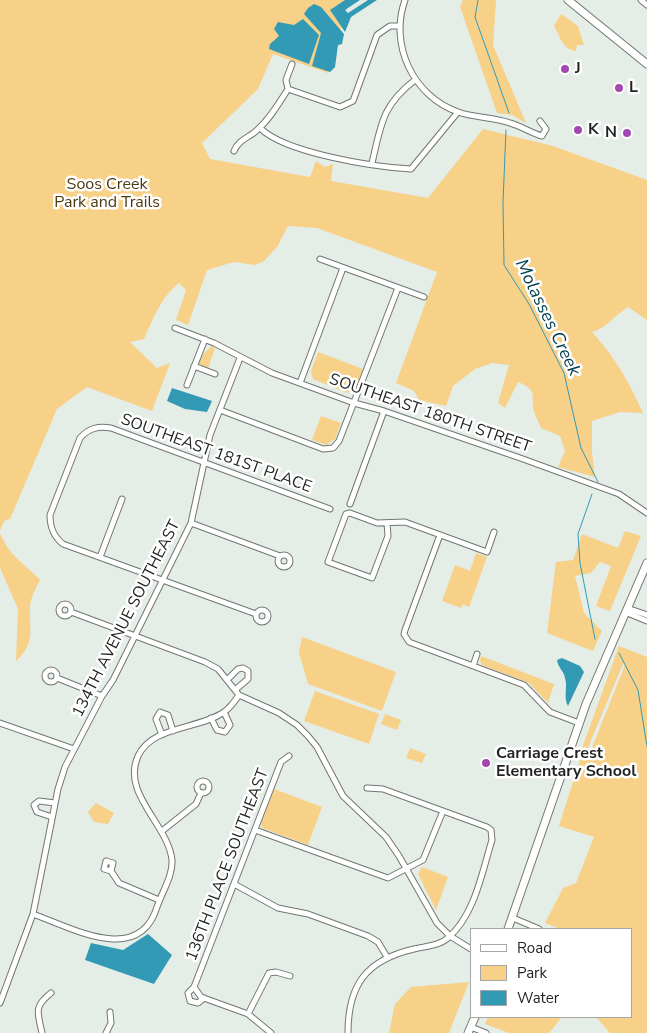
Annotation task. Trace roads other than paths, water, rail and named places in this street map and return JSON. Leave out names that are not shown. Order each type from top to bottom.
[{"type":"main road","points":[[568,0],[647,64]]},
{"type":"main road","points":[[508,928],[579,723],[647,563]]},
{"type":"main road","points":[[469,1030],[475,1018]]},
{"type":"street","points":[[405,0],[400,26],[402,50],[416,80],[436,100],[458,112],[510,123],[542,136],[546,129],[540,121]]},
{"type":"street","points":[[641,0],[647,5]]},
{"type":"street","points":[[288,89],[340,107],[346,106],[353,101],[377,35],[390,26],[400,26]]},
{"type":"street","points":[[234,150],[240,141],[260,128],[288,89],[286,80],[292,64]]},
{"type":"street","points":[[372,164],[383,116],[400,92],[416,80]]},
{"type":"street","points":[[260,128],[268,136],[325,156],[411,169],[458,112]]},
{"type":"street","points":[[320,259],[424,297]]},
{"type":"street","points":[[300,383],[343,268]]},
{"type":"street","points":[[220,410],[323,449],[333,448],[339,441],[398,288]]},
{"type":"street","name":"SOUTHEAST 180TH STREET","points":[[175,328],[205,339],[240,358],[300,383],[619,494],[647,513]]},
{"type":"street","points":[[187,385],[205,339]]},
{"type":"street","name":"134TH AVENUE SOUTHEAST","points":[[0,1003],[33,914],[55,803],[65,767],[102,696],[113,680],[161,580],[191,523],[210,435],[240,358]]},
{"type":"street","points":[[194,366],[215,374]]},
{"type":"street","points":[[350,504],[384,411]]},
{"type":"street","name":"SOUTHEAST 181ST PLACE","points":[[100,558],[63,544],[52,532],[50,515],[74,448],[87,430],[93,428],[111,428],[330,509]]},
{"type":"street","points":[[122,499],[100,558],[256,614]]},
{"type":"street","points":[[387,523],[388,536],[372,578],[328,562],[346,514],[377,523],[405,522],[487,552],[494,532]]},
{"type":"street","points":[[191,523],[280,556]]},
{"type":"street","points":[[440,534],[405,630],[406,637],[414,645],[524,685],[550,712],[579,723]]},
{"type":"street","points":[[626,610],[647,615]]},
{"type":"street","points":[[626,610],[647,621]]},
{"type":"street","points":[[71,612],[205,662],[218,669],[239,695],[270,709],[297,725],[317,747],[343,796],[386,837],[437,923],[450,936],[470,948]]},
{"type":"street","points":[[473,666],[477,654]]},
{"type":"street","points":[[228,680],[238,669],[243,668],[248,671],[248,679],[235,690]]},
{"type":"street","points":[[57,678],[102,696]]},
{"type":"street","points":[[33,914],[106,938],[121,940],[132,938],[145,929],[154,917],[169,878],[172,862],[169,846],[162,831],[137,790],[134,778],[135,765],[146,745],[162,734],[224,712],[239,695]]},
{"type":"street","points":[[162,734],[156,720],[160,712],[168,715],[173,731]]},
{"type":"street","points":[[211,718],[217,730],[225,732],[230,725],[224,712]]},
{"type":"street","points":[[0,723],[74,749]]},
{"type":"street","name":"136TH PLACE SOUTHEAST","points":[[194,987],[197,993],[204,998],[198,1003],[189,999],[188,993],[194,987],[281,762],[290,756]]},
{"type":"street","points":[[348,1033],[349,1005],[353,995],[370,969],[387,957],[437,944],[450,936],[461,925],[468,911],[492,840],[491,830],[487,827],[383,789],[367,788]]},
{"type":"street","points":[[162,831],[196,804],[201,793]]},
{"type":"street","points":[[52,817],[37,812],[33,807],[39,801],[55,803]]},
{"type":"street","points":[[255,830],[382,878],[388,878],[418,864],[426,855],[442,811]]},
{"type":"street","points":[[111,870],[119,883],[159,900]]},
{"type":"street","points":[[234,884],[278,908],[308,914],[368,936],[378,942],[387,957]]},
{"type":"street","points":[[513,918],[537,928]]},
{"type":"street","points":[[248,1014],[264,978],[269,973],[276,972],[290,976]]},
{"type":"street","points":[[42,1033],[37,1011],[42,1000],[51,993]]},
{"type":"street","points":[[204,998],[248,1014],[271,1033]]},
{"type":"street","points":[[106,1033],[110,1029],[110,1012]]},
{"type":"street","points":[[469,1030],[486,1033]]},
{"type":"water","points":[[345,0],[360,0],[345,10],[348,13],[368,0],[377,0],[351,17],[345,32],[330,10]]},
{"type":"water","points":[[314,4],[321,7],[344,34],[342,44],[338,45],[335,67],[330,72],[312,66],[321,33],[304,14]]},
{"type":"water","points":[[303,19],[319,35],[309,64],[269,49],[270,44],[279,36],[274,29],[278,22],[294,25]]},
{"type":"water","points":[[172,388],[212,401],[207,412],[185,409],[167,401]]},
{"type":"water","points":[[562,658],[580,666],[584,672],[568,706],[565,678],[557,660]]},
{"type":"water","points":[[148,934],[172,955],[154,984],[85,960],[91,943],[123,950]]},
{"type":"waterway","name":"Molasses Creek","points":[[478,0],[475,17],[509,113]]},
{"type":"waterway","name":"Molasses Creek","points":[[506,130],[503,202],[504,265],[529,304],[564,373],[581,448],[598,482]]},
{"type":"waterway","name":"Molasses Creek","points":[[592,494],[578,534],[580,563],[595,639]]},
{"type":"waterway","name":"Molasses Creek","points":[[619,653],[638,690],[647,746]]},
{"type":"place","name":"J","points":[[565,69]]},
{"type":"place","name":"L","points":[[619,88]]},
{"type":"place","name":"K","points":[[578,130]]},
{"type":"place","name":"N","points":[[627,133]]},
{"type":"place","name":"Carriage Crest Elementary School","points":[[486,763]]},
{"type":"park label","name":"Soos Creek Park and Trails","points":[[107,194]]}]
